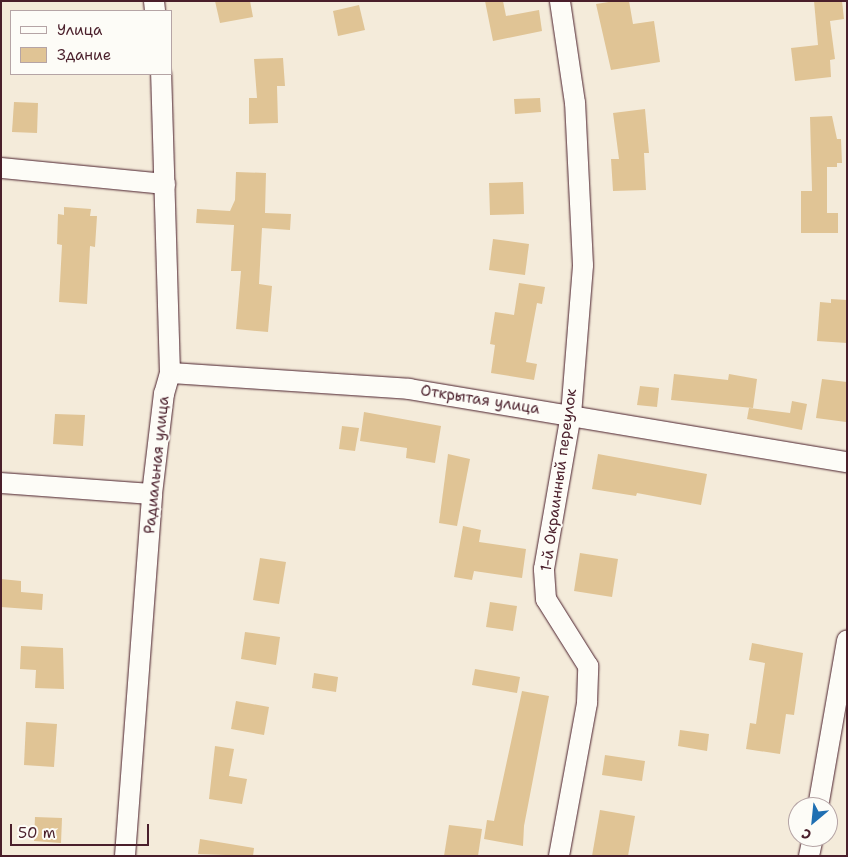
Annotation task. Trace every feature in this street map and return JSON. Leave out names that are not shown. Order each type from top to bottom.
[{"type":"street","name":"1-й Окраинный переулок","points":[[559,856],[587,703],[588,666],[546,599],[544,569],[571,415],[583,265],[575,103],[560,1]]},
{"type":"street","name":"Радиальная улица","points":[[125,856],[152,494],[164,394],[170,373],[161,75]]},
{"type":"street","points":[[1,168],[165,184]]},
{"type":"street","name":"Открытая улица","points":[[170,373],[409,389],[847,462]]},
{"type":"street","points":[[1,483],[152,494]]},
{"type":"street","points":[[820,797],[847,641]]},
{"type":"building","points":[[215,1],[250,1],[253,17],[220,23]]},
{"type":"building","points":[[485,1],[503,1],[506,16],[539,10],[542,31],[493,41]]},
{"type":"building","points":[[629,1],[633,24],[654,21],[660,62],[611,70],[596,4]]},
{"type":"building","points":[[814,1],[842,1],[844,19],[830,21],[835,59],[830,60],[831,77],[795,81],[791,48],[818,45]]},
{"type":"building","points":[[359,5],[365,30],[338,36],[333,11]]},
{"type":"building","points":[[283,58],[285,86],[277,86],[278,123],[249,124],[249,98],[257,98],[254,59]]},
{"type":"building","points":[[540,98],[541,112],[515,114],[514,99]]},
{"type":"building","points":[[14,102],[38,103],[37,133],[12,132]]},
{"type":"building","points":[[645,109],[649,153],[644,153],[646,190],[613,191],[611,159],[619,159],[613,113]]},
{"type":"building","points":[[832,116],[837,139],[841,139],[842,163],[837,163],[837,167],[827,167],[827,213],[838,213],[838,233],[801,233],[801,191],[812,191],[810,117]]},
{"type":"building","points":[[236,172],[266,173],[265,213],[291,214],[290,230],[262,228],[259,284],[272,286],[268,332],[236,329],[241,271],[231,271],[234,225],[196,223],[197,209],[230,211],[235,200]]},
{"type":"building","points":[[523,182],[524,214],[490,215],[489,183]]},
{"type":"building","points":[[64,207],[91,209],[90,216],[97,216],[95,247],[90,246],[87,304],[59,302],[62,245],[57,244],[58,214],[64,215]]},
{"type":"building","points":[[493,239],[529,244],[525,275],[489,270]]},
{"type":"building","points":[[519,283],[545,287],[542,304],[537,303],[526,362],[537,364],[534,380],[491,373],[495,345],[490,344],[495,312],[514,315]]},
{"type":"building","points":[[831,299],[847,300],[847,343],[817,341],[820,302],[831,303]]},
{"type":"building","points":[[674,374],[728,380],[729,374],[757,379],[753,408],[671,400]]},
{"type":"building","points":[[822,379],[847,382],[846,422],[816,418]]},
{"type":"building","points":[[640,386],[659,388],[657,407],[637,405]]},
{"type":"building","points":[[792,401],[807,404],[802,430],[747,419],[749,408],[790,413]]},
{"type":"building","points":[[364,412],[441,426],[435,463],[406,458],[407,448],[360,441]]},
{"type":"building","points":[[55,414],[85,415],[83,446],[53,444]]},
{"type":"building","points":[[342,426],[359,428],[355,451],[339,449]]},
{"type":"building","points":[[448,454],[470,459],[457,526],[439,523]]},
{"type":"building","points":[[598,454],[707,474],[701,505],[637,493],[636,496],[592,489]]},
{"type":"building","points":[[463,526],[481,530],[479,542],[526,549],[522,578],[474,571],[472,580],[454,577]]},
{"type":"building","points":[[580,553],[618,559],[612,597],[574,591]]},
{"type":"building","points":[[260,558],[286,562],[279,604],[253,600]]},
{"type":"building","points":[[1,579],[21,581],[21,592],[43,594],[42,610],[1,607]]},
{"type":"building","points":[[490,602],[517,606],[513,631],[486,627]]},
{"type":"building","points":[[245,632],[280,637],[276,665],[241,659]]},
{"type":"building","points":[[752,643],[803,653],[794,715],[786,714],[780,754],[746,749],[750,723],[756,724],[765,663],[749,660]]},
{"type":"building","points":[[21,646],[63,648],[64,689],[35,688],[36,670],[20,669]]},
{"type":"building","points":[[475,669],[520,677],[517,693],[472,685]]},
{"type":"building","points":[[314,673],[338,677],[336,692],[312,688]]},
{"type":"building","points":[[522,691],[549,696],[524,826],[523,846],[484,839],[487,820],[494,821]]},
{"type":"building","points":[[236,701],[269,707],[264,735],[231,729]]},
{"type":"building","points":[[26,722],[57,724],[54,767],[24,765]]},
{"type":"building","points":[[680,730],[709,734],[707,751],[678,746]]},
{"type":"building","points":[[215,746],[234,749],[229,776],[247,779],[242,804],[209,799]]},
{"type":"building","points":[[605,755],[645,761],[642,781],[602,775]]},
{"type":"building","points":[[600,810],[635,816],[628,856],[592,856]]},
{"type":"building","points":[[35,817],[62,818],[61,843],[34,841]]},
{"type":"building","points":[[449,825],[482,829],[478,856],[444,856]]},
{"type":"building","points":[[200,839],[254,848],[253,856],[198,854]]}]
